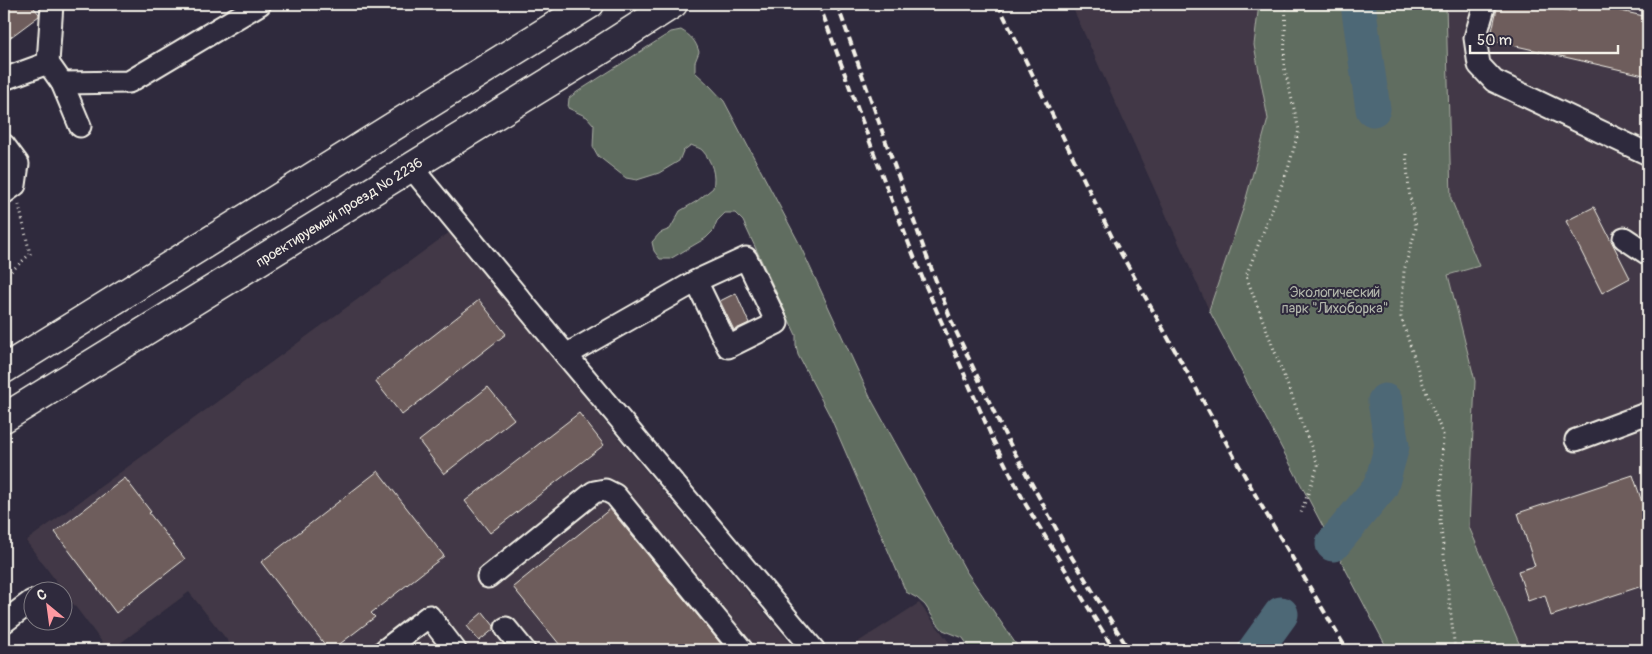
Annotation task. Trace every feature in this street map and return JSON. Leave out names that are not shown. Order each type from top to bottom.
[{"type":"main road","points":[[4,369],[590,4]]},
{"type":"main road","name":"проектируемый проезд № 2236","points":[[4,418],[674,4]]},
{"type":"lane","points":[[52,4],[48,63],[62,83],[80,126]]},
{"type":"lane","points":[[62,83],[129,82],[260,4]]},
{"type":"lane","points":[[1485,4],[1475,38],[1479,65],[1494,81],[1648,154]]},
{"type":"lane","points":[[4,79],[48,63]]},
{"type":"lane","points":[[4,145],[18,164],[9,189]]},
{"type":"lane","points":[[411,167],[814,650]]},
{"type":"lane","points":[[1624,238],[1648,254]]},
{"type":"lane","points":[[566,355],[696,281]]},
{"type":"lane","points":[[1576,440],[1648,413]]},
{"type":"lane","points":[[488,577],[594,492],[604,490],[616,495],[742,650]]},
{"type":"lane","points":[[4,622],[22,608]]},
{"type":"lane","points":[[385,650],[429,616],[455,650]]},
{"type":"lane","points":[[506,628],[524,650]]},
{"type":"path","points":[[1286,4],[1284,66],[1299,130],[1288,169],[1246,276],[1318,465],[1301,513]]},
{"type":"path","points":[[1406,154],[1409,191],[1416,228],[1404,271],[1401,317],[1420,376],[1443,435],[1440,520],[1455,650]]},
{"type":"path","points":[[4,278],[30,254],[9,189]]},
{"type":"shaded area","points":[[1071,4],[1259,4],[1254,45],[1268,119],[1243,209],[1209,310]]},
{"type":"shaded area","points":[[1446,4],[1648,4],[1648,650],[1522,650],[1469,527],[1475,381],[1448,275],[1478,266],[1451,199]]},
{"type":"shaded area","points":[[450,232],[619,439],[796,650],[235,650],[189,592],[111,650],[108,650],[72,602],[72,582],[57,582],[26,541]]},
{"type":"shaded area","points":[[919,603],[955,650],[853,650],[858,642]]},
{"type":"green space","name":"Экологический парк \"Лихоборка\"","points":[[1259,4],[1446,4],[1451,199],[1479,266],[1448,275],[1475,381],[1469,527],[1522,650],[1388,650],[1209,310],[1243,209],[1268,119],[1254,45]]},
{"type":"green space","points":[[681,30],[693,39],[698,48],[695,72],[724,101],[798,241],[870,397],[966,571],[1020,650],[971,650],[963,638],[943,630],[925,605],[906,592],[830,416],[798,355],[796,335],[743,221],[735,213],[725,213],[717,221],[713,231],[706,238],[670,259],[660,259],[654,251],[652,242],[660,233],[670,229],[680,211],[697,201],[713,188],[712,168],[702,150],[691,145],[683,151],[679,161],[659,173],[637,180],[626,178],[598,156],[593,147],[594,125],[587,117],[568,108],[569,98],[577,92],[671,32]]},
{"type":"building","points":[[4,4],[31,4],[39,16],[4,42]]},
{"type":"building","points":[[1498,4],[1537,4],[1570,11],[1572,4],[1589,4],[1648,17],[1648,76],[1490,40]]},
{"type":"building","points":[[1594,207],[1630,278],[1602,293],[1566,221]]},
{"type":"building","points":[[736,293],[749,323],[734,330],[720,301]]},
{"type":"building","points":[[479,300],[506,334],[402,415],[375,381]]},
{"type":"building","points":[[488,387],[514,419],[444,474],[419,441]]},
{"type":"building","points":[[579,413],[604,445],[490,533],[465,501]]},
{"type":"building","points":[[378,471],[444,556],[371,613],[375,617],[332,650],[329,650],[261,562]]},
{"type":"building","points":[[1633,475],[1648,520],[1648,584],[1551,616],[1545,595],[1528,601],[1518,571],[1535,566],[1518,513]]},
{"type":"building","points":[[125,478],[151,512],[149,513],[185,559],[116,613],[55,532]]},
{"type":"building","points":[[610,509],[726,650],[564,650],[513,587]]},
{"type":"building","points":[[483,612],[494,626],[494,629],[479,641],[467,626]]},
{"type":"waterway","points":[[1358,4],[1373,109]]},
{"type":"waterway","points":[[1333,544],[1381,486],[1392,446],[1385,401]]},
{"type":"waterway","points":[[1255,650],[1281,614]]},
{"type":"railway","points":[[819,4],[885,183],[924,282],[994,442],[1026,505],[1114,650]]},
{"type":"railway","points":[[837,4],[925,252],[953,325],[1004,433],[1071,556],[1129,650]]},
{"type":"railway","points":[[998,4],[1113,239],[1261,505],[1347,650]]}]
